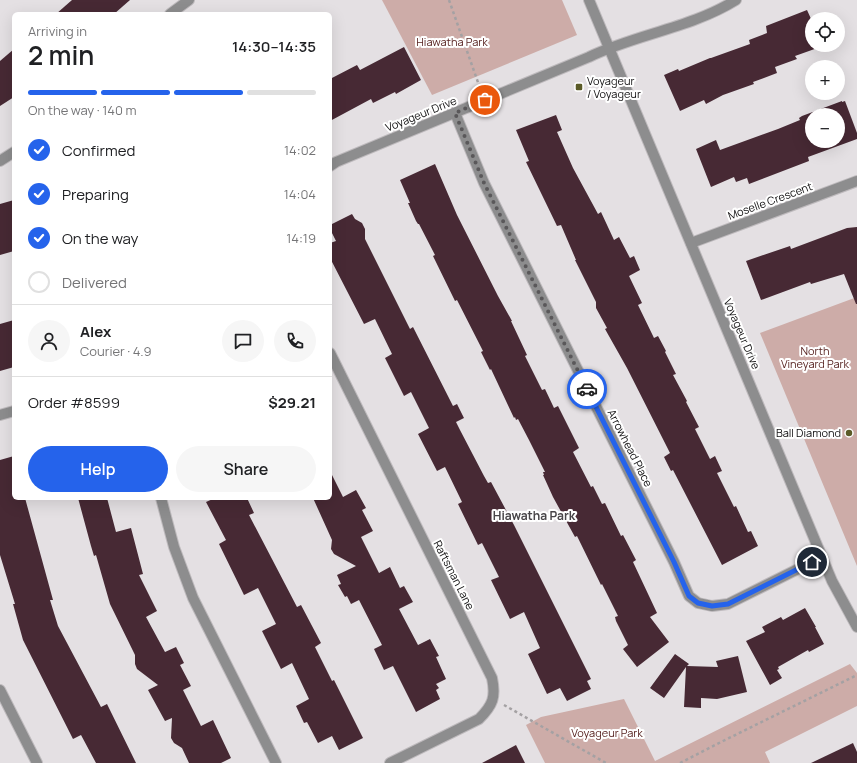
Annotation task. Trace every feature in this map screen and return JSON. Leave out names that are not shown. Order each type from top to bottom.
[{"type":"street","points":[[173,12],[190,0]]},
{"type":"street","name":"Voyageur Drive","points":[[589,0],[832,581],[857,627]]},
{"type":"street","points":[[609,48],[691,22],[722,9],[736,0]]},
{"type":"street","name":"Voyageur Drive","points":[[332,165],[609,48]]},
{"type":"street","name":"Arrowhead Place","points":[[455,113],[484,183],[674,562],[689,596],[698,603],[712,606],[728,604],[822,557]]},
{"type":"street","points":[[0,161],[12,153]]},
{"type":"street","name":"Moselle Crescent","points":[[691,243],[857,181]]},
{"type":"street","name":"Raftsman Lane","points":[[332,358],[492,678],[494,688],[492,700]]},
{"type":"street","points":[[0,415],[12,412]]},
{"type":"street","points":[[162,500],[174,547],[193,598],[276,763]]},
{"type":"street","points":[[0,690],[37,763]]},
{"type":"street","points":[[390,763],[479,719],[488,709],[492,700]]},
{"type":"path","points":[[449,0],[485,100]]},
{"type":"path","points":[[680,763],[857,675]]},
{"type":"path","points":[[492,700],[513,710],[606,763]]},
{"type":"green space","name":"Hiawatha Park","points":[[382,0],[562,0],[577,35],[432,95]]},
{"type":"green space","name":"North Vineyard Park","points":[[857,297],[857,566],[760,333]]},
{"type":"green space","name":"Voyageur Park","points":[[850,664],[857,673],[857,706],[765,752],[770,763],[545,763],[526,725],[541,717],[624,699],[655,761]]},
{"type":"building","points":[[72,0],[130,0],[116,12],[58,12]]},
{"type":"building","points":[[807,10],[808,12],[805,12],[806,52],[795,56],[797,59],[775,67],[777,73],[753,82],[754,84],[723,95],[706,104],[704,100],[680,111],[664,75],[678,69],[679,71],[750,44],[749,40],[767,33],[766,26]]},
{"type":"building","points":[[404,47],[421,80],[396,94],[395,92],[373,103],[371,99],[332,120],[332,78],[357,65],[360,70]]},
{"type":"building","points":[[12,51],[12,98],[0,106],[0,61]]},
{"type":"building","points":[[845,101],[857,133],[857,139],[845,143],[845,108],[823,108]]},
{"type":"building","points":[[556,115],[562,130],[557,132],[573,168],[598,214],[601,212],[614,240],[619,237],[630,258],[634,256],[640,270],[629,276],[642,303],[638,305],[654,338],[658,336],[666,351],[665,352],[676,374],[673,375],[699,427],[695,429],[710,459],[715,456],[722,471],[717,473],[734,507],[736,506],[748,532],[751,531],[758,546],[722,565],[673,470],[671,471],[664,457],[670,453],[627,368],[605,329],[607,328],[596,308],[596,302],[575,260],[561,225],[557,226],[526,162],[529,161],[516,130]]},
{"type":"building","points":[[805,115],[805,148],[832,148],[808,157],[809,161],[749,184],[747,178],[736,182],[734,177],[711,187],[696,149],[716,140],[720,150],[778,129],[800,120],[799,118]]},
{"type":"building","points":[[435,164],[457,215],[512,321],[527,355],[525,356],[542,390],[545,389],[554,408],[558,406],[579,448],[573,452],[591,487],[593,486],[602,504],[605,503],[621,536],[623,535],[636,560],[633,562],[657,613],[650,617],[669,642],[637,667],[623,649],[628,645],[616,621],[615,617],[618,616],[577,536],[575,537],[553,497],[543,475],[543,472],[545,472],[518,419],[516,420],[515,417],[514,418],[491,369],[490,370],[481,352],[483,351],[457,300],[455,301],[433,256],[435,255],[408,203],[410,203],[400,180]]},
{"type":"building","points":[[12,201],[12,252],[0,255],[0,204]]},
{"type":"building","points":[[352,214],[355,219],[362,223],[365,229],[365,239],[410,329],[413,327],[453,406],[457,404],[464,418],[456,422],[484,476],[488,483],[491,482],[514,525],[591,679],[587,681],[591,689],[567,701],[560,688],[547,694],[528,654],[540,648],[524,612],[510,619],[491,580],[499,577],[482,543],[478,545],[458,504],[462,502],[445,467],[437,471],[418,434],[429,428],[411,392],[404,396],[385,358],[392,354],[375,319],[364,324],[332,262],[332,242],[336,241],[332,233],[332,224]]},
{"type":"building","points":[[857,227],[857,304],[844,274],[811,284],[810,282],[761,300],[746,261],[790,246],[791,249],[847,228]]},
{"type":"building","points":[[12,321],[12,368],[0,371],[0,324]]},
{"type":"building","points":[[12,457],[12,500],[26,500],[53,600],[50,600],[58,626],[101,707],[107,704],[136,763],[96,763],[81,735],[73,739],[23,640],[13,604],[15,604],[0,555],[0,460]]},
{"type":"building","points":[[332,475],[343,497],[356,490],[366,508],[362,510],[373,531],[361,537],[379,573],[390,567],[400,588],[404,586],[413,602],[399,609],[418,645],[430,639],[439,656],[436,657],[446,679],[436,684],[439,688],[436,690],[440,699],[416,712],[393,666],[384,670],[374,649],[382,645],[359,600],[351,604],[347,596],[345,597],[338,585],[341,584],[337,575],[356,566],[334,554],[331,549],[332,540],[314,500],[332,500]]},
{"type":"building","points":[[79,500],[108,500],[116,532],[131,528],[143,574],[139,575],[157,611],[146,617],[165,652],[176,647],[184,663],[180,665],[191,686],[183,690],[201,726],[213,720],[231,758],[221,763],[189,763],[182,748],[174,743],[171,738],[172,718],[165,721],[148,690],[158,685],[137,669],[135,664],[135,655],[110,604],[96,555],[94,556]]},
{"type":"building","points":[[210,500],[248,500],[254,513],[249,515],[297,607],[301,605],[321,643],[315,647],[332,681],[334,680],[363,738],[339,750],[332,736],[318,743],[307,722],[304,723],[296,706],[309,699],[292,663],[281,669],[262,631],[276,624],[258,588],[244,595],[219,544],[226,540],[206,502]]},
{"type":"building","points":[[805,608],[824,644],[809,652],[808,650],[778,667],[779,669],[777,670],[782,678],[770,685],[746,641],[765,632],[762,627],[781,617],[783,620]]},
{"type":"building","points":[[675,654],[689,664],[687,666],[718,667],[716,661],[738,656],[747,692],[717,699],[701,698],[701,708],[684,707],[686,667],[664,698],[650,688]]},
{"type":"building","points":[[853,743],[857,752],[857,763],[811,763]]},
{"type":"building","points":[[516,745],[525,763],[482,763]]},
{"type":"way so far","points":[[485,100],[455,113],[484,183],[587,389]]},
{"type":"place","name":"Voyageur / Voyageur","points":[[579,87]]},
{"type":"place","name":"Ball Diamond","points":[[849,433]]},
{"type":"district","name":"Hiawatha Park","points":[[534,516]]},
{"type":"route","points":[[587,389],[674,562],[689,596],[698,603],[712,606],[728,604],[812,562]]}]
